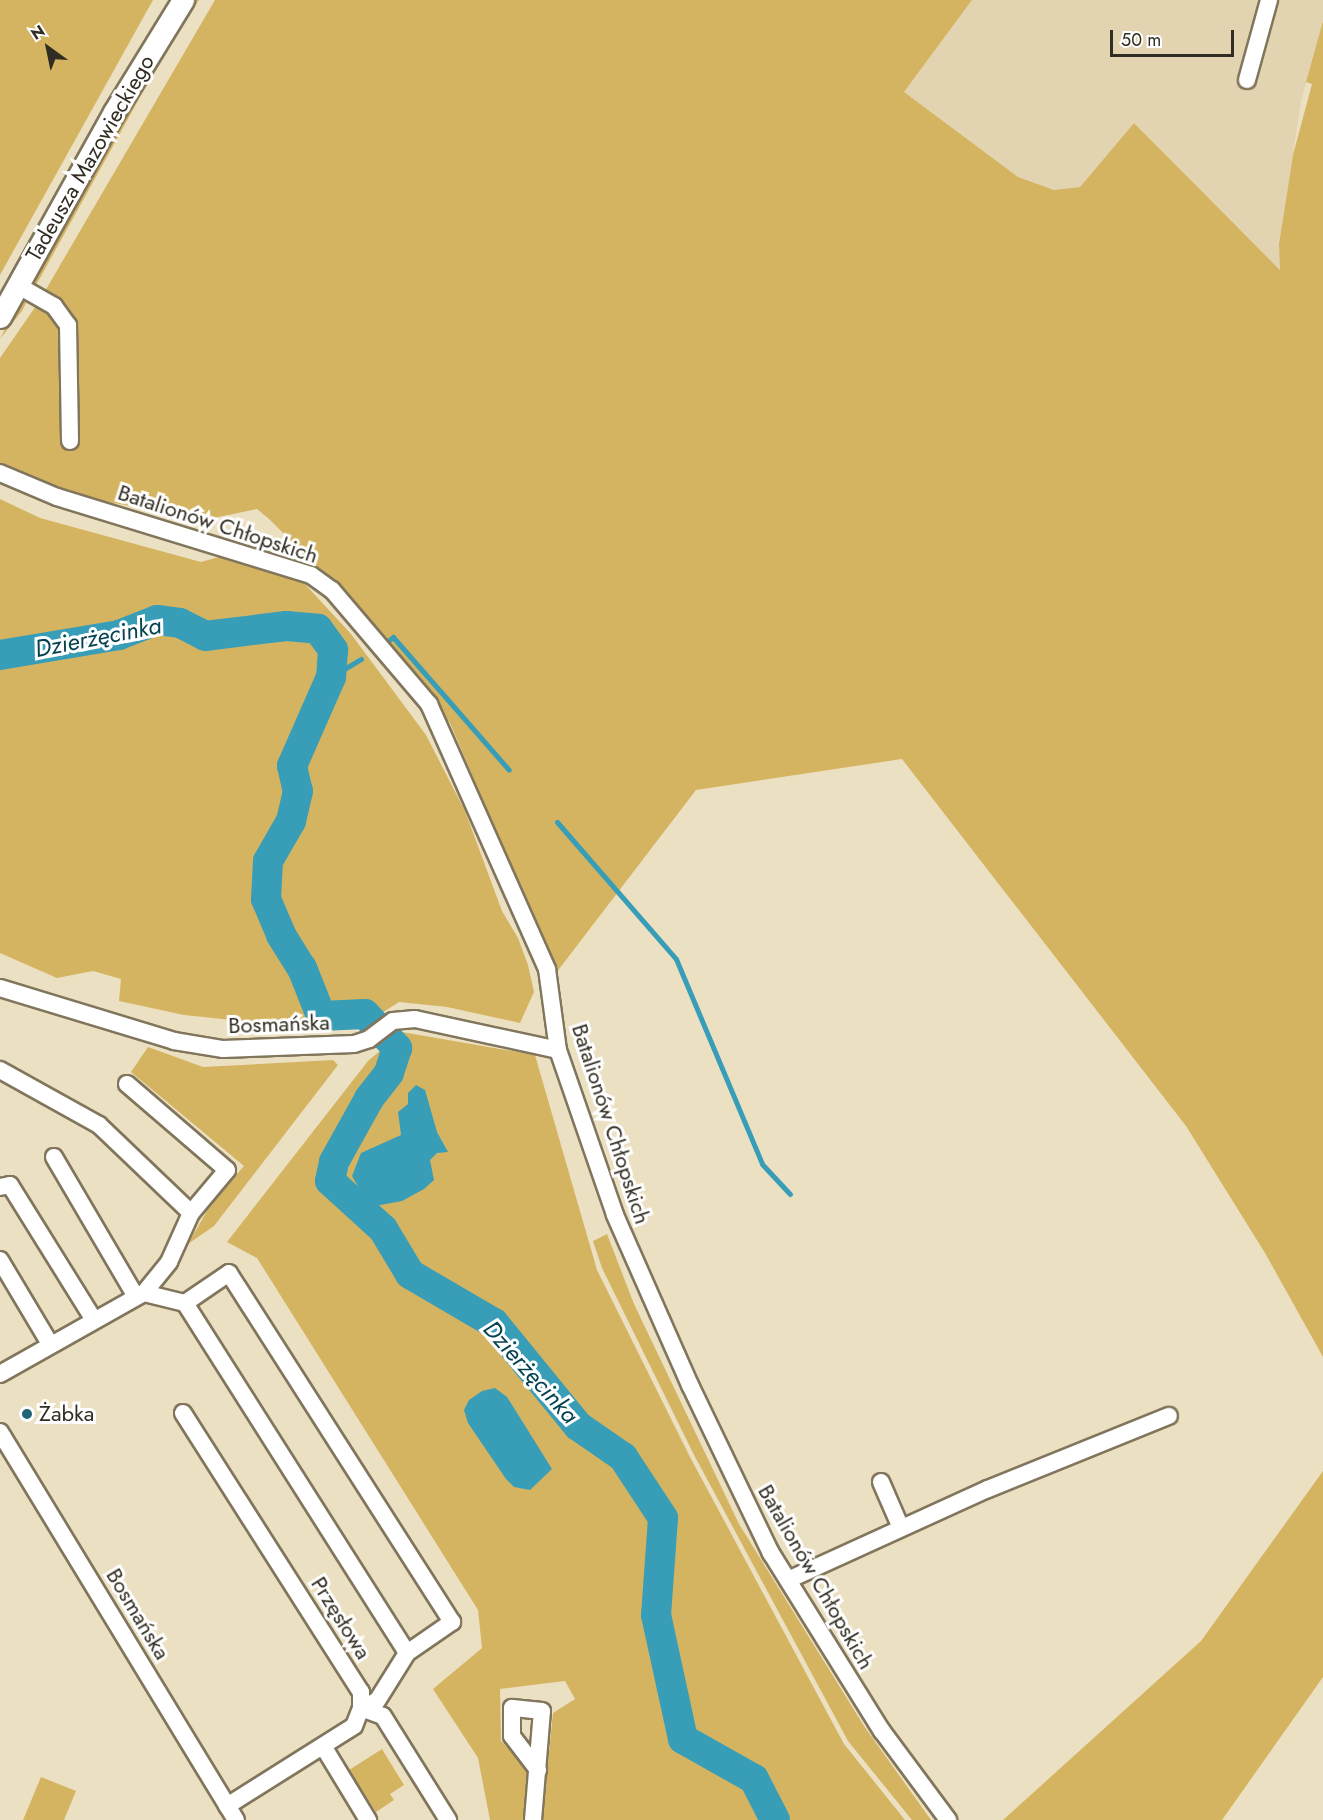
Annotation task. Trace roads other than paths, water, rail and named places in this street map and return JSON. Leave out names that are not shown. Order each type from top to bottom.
[{"type":"main road","name":"Tadeusza Mazowieckiego","points":[[0,317],[119,104],[183,0]]},
{"type":"street","points":[[1247,80],[1269,0]]},
{"type":"street","points":[[17,285],[54,306],[68,325],[70,441]]},
{"type":"street","name":"Batalionów Chłopskich","points":[[0,473],[57,497],[302,571],[332,590],[435,715],[547,969],[558,1050],[615,1215],[724,1459],[788,1580],[882,1731],[948,1820]]},
{"type":"street","name":"Bosmańska","points":[[0,988],[174,1041],[223,1049],[298,1048],[369,1039],[393,1021],[415,1019],[558,1050]]},
{"type":"street","points":[[0,1070],[99,1125],[190,1213]]},
{"type":"street","points":[[3,1366],[50,1344],[140,1294],[169,1262],[190,1213],[227,1170],[127,1084]]},
{"type":"street","points":[[54,1157],[140,1294],[185,1303],[229,1273],[452,1622],[407,1653],[377,1701],[362,1708],[354,1726],[232,1813]]},
{"type":"street","points":[[0,1187],[10,1185],[94,1320]]},
{"type":"street","points":[[0,1260],[50,1344]]},
{"type":"street","points":[[185,1303],[407,1653]]},
{"type":"street","name":"Przęsłowa","points":[[183,1413],[361,1692],[362,1708]]},
{"type":"street","points":[[788,1580],[902,1528],[1170,1416]]},
{"type":"street","name":"Bosmańska","points":[[0,1432],[232,1813]]},
{"type":"street","points":[[881,1482],[902,1528]]},
{"type":"street","points":[[362,1708],[383,1716],[448,1820]]},
{"type":"street","points":[[323,1746],[368,1820]]},
{"type":"street","points":[[533,1820],[537,1770]]},
{"type":"water","points":[[416,1085],[425,1090],[437,1132],[448,1152],[437,1153],[430,1160],[434,1180],[424,1189],[402,1201],[370,1207],[352,1176],[361,1153],[401,1135],[398,1112],[408,1104],[408,1093]]},
{"type":"water","points":[[495,1388],[507,1397],[552,1469],[530,1490],[514,1487],[506,1479],[468,1423],[464,1410],[469,1400],[482,1391]]},
{"type":"waterway","name":"Dzierżęcinka","points":[[0,655],[119,635],[157,620],[180,623],[205,636],[286,626],[318,629],[333,650],[331,677],[292,766],[298,791],[291,821],[268,861],[266,899],[281,935],[302,968],[321,1016],[365,1014],[397,1048],[389,1073],[369,1099],[334,1162],[330,1181],[383,1229],[410,1274],[494,1323],[578,1426],[623,1457],[663,1518],[656,1615],[683,1739],[754,1779],[775,1820]]},
{"type":"waterway","points":[[383,645],[393,637],[509,770]]},
{"type":"waterway","points":[[331,677],[361,659]]},
{"type":"waterway","points":[[557,822],[676,959],[762,1164],[790,1194]]},
{"type":"place","name":"Żabka","points":[[27,1414]]}]
